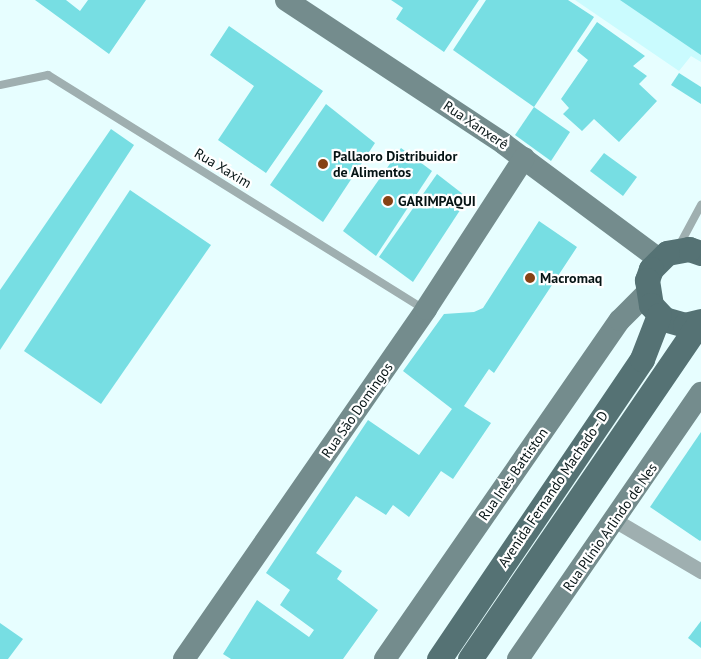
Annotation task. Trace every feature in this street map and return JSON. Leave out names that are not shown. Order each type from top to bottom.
[{"type":"main road","points":[[687,253],[649,275],[647,293],[659,315],[678,325],[700,322]]},
{"type":"main road","name":"Avenida Fernando Machado - D","points":[[439,659],[642,358],[659,315]]},
{"type":"main road","name":"Avenida Fernando Machado - D","points":[[470,659],[700,322]]},
{"type":"street","name":"Rua Xanxerê","points":[[286,0],[524,158],[687,253]]},
{"type":"street","name":"Rua São Domingos","points":[[184,659],[426,310],[524,158]]},
{"type":"street","name":"Rua Inês Battiston","points":[[385,659],[620,320],[647,293]]},
{"type":"street","name":"Rua Plínio Arlindo de Nes","points":[[518,659],[616,521],[701,394]]},
{"type":"street","points":[[616,521],[701,571]]},
{"type":"lane","name":"Rua Xaxim","points":[[0,85],[48,76],[426,310]]},
{"type":"lane","points":[[687,253],[701,205]]},
{"type":"shaded area","points":[[575,0],[701,0],[701,62],[691,56],[679,71]]},
{"type":"building","points":[[35,0],[66,0],[80,11],[88,0],[146,0],[109,54]]},
{"type":"building","points":[[391,0],[479,0],[444,52],[396,19],[403,8]]},
{"type":"building","points":[[486,0],[568,0],[594,17],[534,107],[453,50]]},
{"type":"building","points":[[620,0],[701,0],[701,55],[695,51]]},
{"type":"building","points":[[597,22],[645,56],[633,66],[647,76],[639,84],[657,101],[619,142],[594,119],[582,131],[563,114],[569,108],[561,99],[588,60],[577,51]]},
{"type":"building","points":[[229,26],[323,91],[266,173],[218,140],[254,86],[210,55]]},
{"type":"building","points":[[679,73],[701,87],[701,104],[671,85]]},
{"type":"building","name":"Pallaoro Distribuidor de Alimentos","points":[[326,104],[375,143],[323,222],[270,185]]},
{"type":"building","points":[[534,107],[570,132],[551,161],[515,135]]},
{"type":"building","points":[[111,129],[134,145],[0,350],[0,290]]},
{"type":"building","name":"GARIMPAQUI","points":[[401,148],[432,171],[376,256],[343,231]]},
{"type":"building","points":[[604,153],[637,177],[623,196],[590,171]]},
{"type":"building","points":[[437,174],[468,198],[413,282],[379,257]]},
{"type":"building","points":[[130,190],[211,245],[101,404],[24,351]]},
{"type":"building","points":[[539,221],[577,247],[494,373],[489,369],[464,406],[491,423],[453,479],[441,471],[409,517],[393,505],[386,515],[356,496],[316,553],[342,571],[337,579],[378,610],[343,659],[231,659],[223,654],[257,600],[309,637],[314,630],[280,605],[290,590],[266,573],[368,420],[419,455],[452,409],[403,371],[444,314],[474,312],[483,308]]},
{"type":"building","points":[[701,432],[701,540],[700,541],[650,507]]},
{"type":"building","points":[[701,621],[701,648],[688,638]]},
{"type":"building","points":[[0,623],[23,639],[8,659],[0,659]]},
{"type":"place","name":"Pallaoro Distribuidor de Alimentos","points":[[323,164]]},
{"type":"place","name":"GARIMPAQUI","points":[[388,201]]},
{"type":"place","name":"Macromaq","points":[[530,278]]}]
